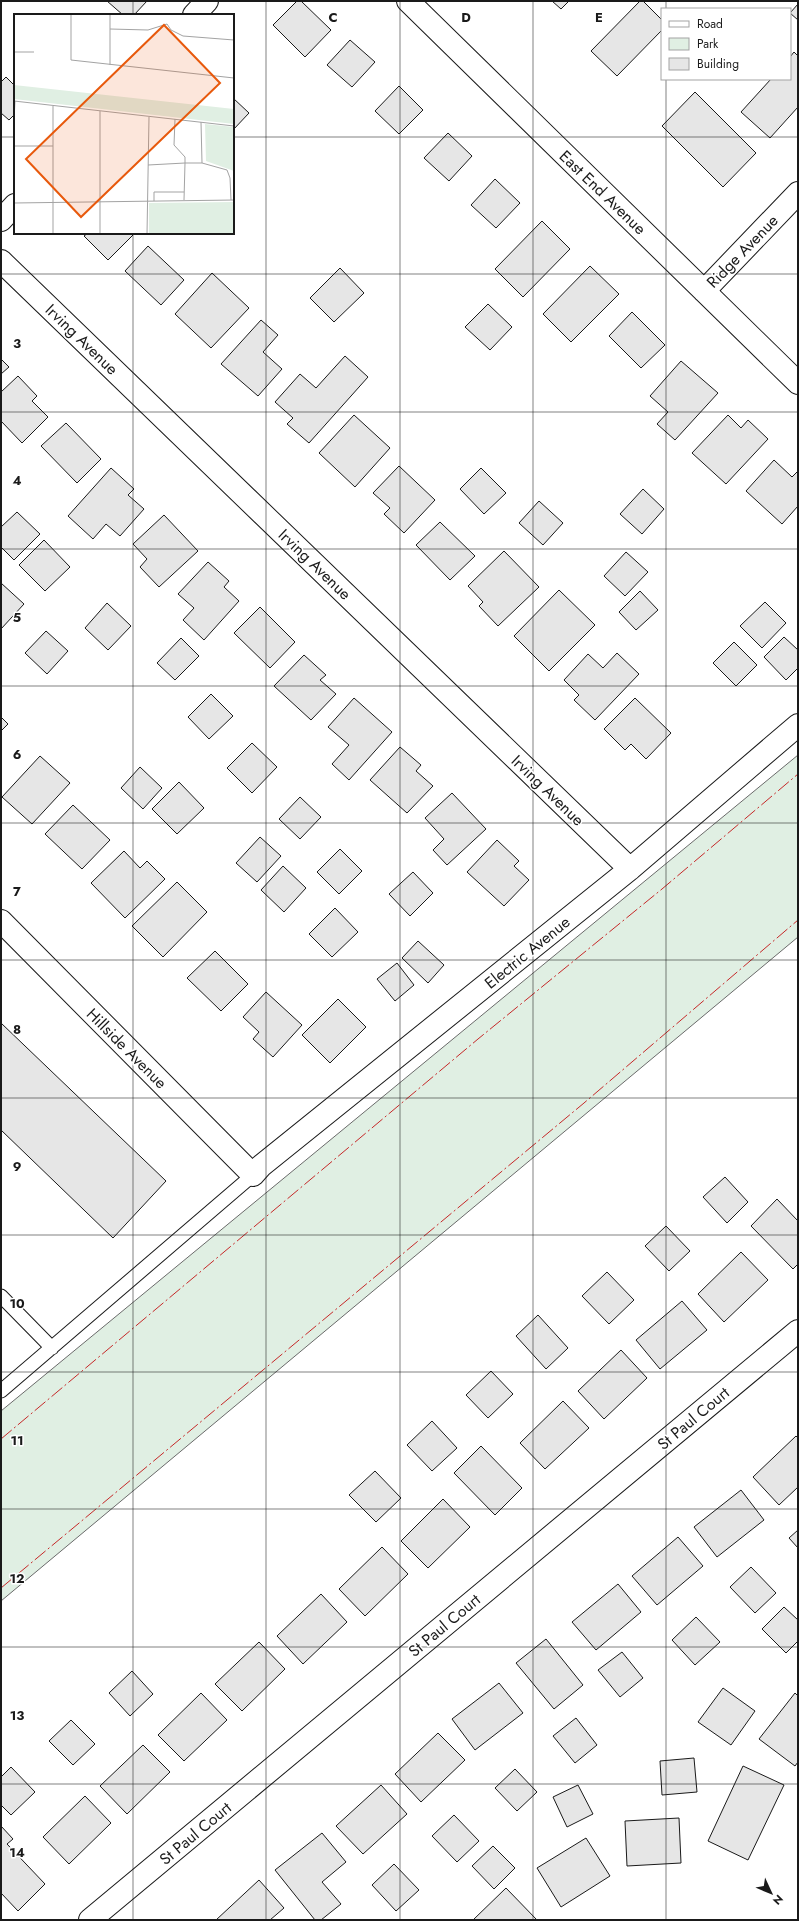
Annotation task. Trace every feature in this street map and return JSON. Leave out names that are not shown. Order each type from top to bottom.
[{"type":"street","points":[[195,14],[207,1]]},
{"type":"street","name":"East End Avenue","points":[[408,1],[798,382]]},
{"type":"street","name":"Ridge Avenue","points":[[704,291],[798,193]]},
{"type":"street","points":[[1,220],[14,206]]},
{"type":"street","name":"Irving Avenue","points":[[1,260],[630,868]]},
{"type":"street","name":"Electric Avenue","points":[[253,1175],[273,1156],[630,868],[798,725]]},
{"type":"street","name":"Hillside Avenue","points":[[1,921],[253,1175]]},
{"type":"street","name":"St Paul Court","points":[[90,1920],[798,1331]]},
{"type":"lane","points":[[1,1391],[253,1175]]},
{"type":"lane","points":[[1,1296],[52,1348]]},
{"type":"green space","points":[[798,755],[798,937],[1,1601],[1,1411]]},
{"type":"building","points":[[107,1],[147,1],[135,14],[122,14]]},
{"type":"building","points":[[297,1],[301,1],[331,30],[305,57],[273,25]]},
{"type":"building","points":[[552,1],[569,1],[561,9]]},
{"type":"building","points":[[640,1],[643,1],[661,19],[661,31],[617,76],[591,51]]},
{"type":"building","points":[[798,4],[798,20],[791,14]]},
{"type":"building","points":[[350,40],[375,62],[352,87],[327,65]]},
{"type":"building","points":[[794,52],[798,56],[798,107],[770,138],[741,112],[770,80],[791,80],[791,56]]},
{"type":"building","points":[[6,77],[14,85],[14,115],[9,120],[1,113],[1,82]]},
{"type":"building","points":[[399,86],[423,110],[399,134],[375,111]]},
{"type":"building","points":[[695,92],[756,153],[723,187],[662,126]]},
{"type":"building","points":[[234,99],[249,113],[234,129]]},
{"type":"building","points":[[448,133],[472,156],[449,181],[424,158]]},
{"type":"building","points":[[495,179],[520,203],[496,228],[471,205]]},
{"type":"building","points":[[542,221],[570,249],[523,297],[495,269]]},
{"type":"building","points":[[87,234],[134,234],[108,260],[84,236]]},
{"type":"building","points":[[148,246],[184,280],[161,305],[125,271]]},
{"type":"building","points":[[590,266],[619,294],[571,342],[543,314]]},
{"type":"building","points":[[340,268],[364,293],[334,322],[310,298]]},
{"type":"building","points":[[212,273],[249,308],[211,348],[175,314]]},
{"type":"building","points":[[488,304],[512,327],[490,350],[465,327]]},
{"type":"building","points":[[632,312],[665,345],[641,368],[609,336]]},
{"type":"building","points":[[261,320],[278,335],[263,352],[282,369],[258,396],[221,364]]},
{"type":"building","points":[[345,356],[368,377],[309,443],[287,424],[293,418],[275,402],[300,374],[316,388]]},
{"type":"building","points":[[1,359],[9,367],[1,374]]},
{"type":"building","points":[[681,361],[718,393],[675,440],[657,424],[668,412],[650,396]]},
{"type":"building","points":[[18,376],[37,396],[32,401],[48,417],[22,443],[1,421],[1,392]]},
{"type":"building","points":[[354,415],[390,448],[355,487],[319,453]]},
{"type":"building","points":[[728,415],[741,428],[748,420],[768,439],[726,484],[692,453]]},
{"type":"building","points":[[66,423],[101,459],[77,483],[41,446]]},
{"type":"building","points":[[774,460],[792,477],[798,471],[798,506],[782,524],[746,491]]},
{"type":"building","points":[[399,466],[435,500],[404,533],[384,514],[390,508],[373,493]]},
{"type":"building","points":[[111,468],[134,489],[128,495],[144,509],[120,536],[106,524],[93,539],[68,516]]},
{"type":"building","points":[[481,468],[506,493],[484,514],[460,489]]},
{"type":"building","points":[[643,489],[664,509],[642,534],[620,514]]},
{"type":"building","points":[[539,501],[563,523],[543,545],[519,523]]},
{"type":"building","points":[[17,512],[40,534],[14,560],[1,547],[1,527]]},
{"type":"building","points":[[164,515],[198,551],[159,587],[140,567],[147,559],[133,544]]},
{"type":"building","points":[[440,522],[475,556],[450,580],[416,545]]},
{"type":"building","points":[[44,540],[70,567],[45,591],[19,565]]},
{"type":"building","points":[[504,551],[539,587],[498,626],[479,606],[483,602],[468,586]]},
{"type":"building","points":[[626,552],[648,572],[625,596],[604,576]]},
{"type":"building","points":[[208,562],[229,581],[224,587],[239,601],[204,640],[183,620],[194,608],[178,594]]},
{"type":"building","points":[[1,583],[24,604],[1,629]]},
{"type":"building","points":[[559,590],[595,625],[549,671],[514,636]]},
{"type":"building","points":[[640,591],[658,610],[636,630],[619,612]]},
{"type":"building","points":[[765,602],[786,623],[762,648],[740,626]]},
{"type":"building","points":[[107,603],[131,626],[108,650],[85,628]]},
{"type":"building","points":[[260,607],[295,642],[270,668],[234,633]]},
{"type":"building","points":[[46,631],[68,651],[47,674],[25,653]]},
{"type":"building","points":[[784,637],[798,650],[798,668],[786,680],[764,657]]},
{"type":"building","points":[[181,638],[199,656],[175,680],[157,663]]},
{"type":"building","points":[[734,642],[757,665],[736,686],[713,663]]},
{"type":"building","points":[[617,653],[639,674],[595,720],[574,700],[579,695],[564,680],[588,654],[603,668]]},
{"type":"building","points":[[304,655],[326,675],[320,680],[336,694],[311,720],[274,686]]},
{"type":"building","points":[[211,694],[233,716],[209,739],[188,717]]},
{"type":"building","points":[[354,698],[392,732],[349,780],[332,764],[349,745],[328,727]]},
{"type":"building","points":[[635,698],[671,733],[646,759],[631,744],[625,750],[604,729]]},
{"type":"building","points":[[1,717],[8,724],[1,731]]},
{"type":"building","points":[[252,743],[277,767],[252,793],[227,768]]},
{"type":"building","points":[[400,747],[421,765],[416,771],[433,786],[407,813],[370,780]]},
{"type":"building","points":[[40,756],[70,783],[32,824],[2,797]]},
{"type":"building","points":[[140,767],[162,788],[143,809],[121,788]]},
{"type":"building","points":[[179,782],[204,808],[177,834],[152,809]]},
{"type":"building","points":[[452,793],[486,829],[447,865],[433,850],[444,839],[425,818]]},
{"type":"building","points":[[300,797],[321,817],[300,839],[279,819]]},
{"type":"building","points":[[73,805],[110,840],[82,869],[45,834]]},
{"type":"building","points":[[260,837],[281,856],[257,882],[236,863]]},
{"type":"building","points":[[497,840],[519,861],[514,866],[529,880],[504,906],[467,872]]},
{"type":"building","points":[[340,849],[362,871],[339,894],[317,872]]},
{"type":"building","points":[[124,851],[140,868],[147,861],[165,879],[125,918],[91,883]]},
{"type":"building","points":[[283,866],[306,888],[284,912],[261,890]]},
{"type":"building","points":[[413,872],[433,893],[410,916],[389,894]]},
{"type":"building","points":[[177,882],[207,912],[163,957],[132,926]]},
{"type":"building","points":[[335,908],[358,932],[332,957],[309,934]]},
{"type":"building","points":[[418,941],[444,965],[428,983],[402,958]]},
{"type":"building","points":[[215,951],[248,984],[221,1011],[187,978]]},
{"type":"building","points":[[397,963],[414,985],[395,1001],[377,979]]},
{"type":"building","points":[[266,992],[302,1025],[273,1057],[253,1039],[259,1032],[243,1017]]},
{"type":"building","points":[[338,999],[366,1027],[330,1063],[302,1035]]},
{"type":"building","points":[[1,1023],[166,1181],[113,1238],[1,1130]]},
{"type":"building","points":[[725,1177],[748,1202],[727,1223],[703,1197]]},
{"type":"building","points":[[777,1199],[798,1221],[798,1264],[793,1269],[751,1226]]},
{"type":"building","points":[[666,1226],[690,1251],[669,1271],[645,1246]]},
{"type":"building","points":[[741,1252],[768,1280],[724,1322],[698,1294]]},
{"type":"building","points":[[607,1272],[634,1300],[609,1324],[582,1296]]},
{"type":"building","points":[[682,1301],[707,1330],[660,1369],[636,1340]]},
{"type":"building","points":[[538,1315],[568,1348],[546,1369],[516,1336]]},
{"type":"building","points":[[621,1350],[647,1378],[604,1419],[578,1391]]},
{"type":"building","points":[[491,1371],[513,1394],[488,1418],[466,1395]]},
{"type":"building","points":[[563,1401],[589,1428],[545,1469],[520,1443]]},
{"type":"building","points":[[432,1421],[457,1448],[432,1471],[407,1445]]},
{"type":"building","points":[[796,1436],[798,1438],[798,1487],[779,1505],[753,1477]]},
{"type":"building","points":[[481,1446],[522,1488],[495,1515],[454,1473]]},
{"type":"building","points":[[375,1471],[401,1498],[376,1522],[349,1495]]},
{"type":"building","points":[[741,1490],[764,1520],[717,1557],[694,1527]]},
{"type":"building","points":[[443,1499],[470,1527],[428,1568],[401,1541]]},
{"type":"building","points":[[798,1530],[798,1548],[789,1538]]},
{"type":"building","points":[[678,1537],[703,1566],[657,1605],[632,1576]]},
{"type":"building","points":[[382,1547],[408,1574],[365,1616],[339,1589]]},
{"type":"building","points":[[751,1567],[776,1593],[755,1613],[730,1587]]},
{"type":"building","points":[[618,1584],[641,1612],[596,1650],[572,1622]]},
{"type":"building","points":[[321,1594],[347,1622],[303,1664],[277,1636]]},
{"type":"building","points":[[784,1607],[798,1620],[798,1641],[786,1653],[762,1629]]},
{"type":"building","points":[[696,1617],[720,1642],[695,1665],[672,1640]]},
{"type":"building","points":[[546,1639],[583,1685],[554,1709],[516,1663]]},
{"type":"building","points":[[259,1642],[285,1669],[242,1711],[215,1684]]},
{"type":"building","points":[[622,1652],[643,1678],[620,1697],[598,1670]]},
{"type":"building","points":[[132,1671],[153,1694],[130,1716],[109,1693]]},
{"type":"building","points":[[499,1683],[523,1713],[475,1750],[452,1719]]},
{"type":"building","points":[[723,1688],[755,1711],[731,1745],[698,1722]]},
{"type":"building","points":[[201,1693],[227,1720],[184,1761],[158,1735]]},
{"type":"building","points":[[795,1693],[798,1696],[798,1762],[795,1766],[759,1739]]},
{"type":"building","points":[[576,1718],[597,1745],[575,1763],[553,1736]]},
{"type":"building","points":[[71,1720],[95,1744],[73,1765],[49,1741]]},
{"type":"building","points":[[438,1733],[465,1760],[421,1802],[395,1774]]},
{"type":"building","points":[[143,1745],[170,1772],[127,1814],[100,1786]]},
{"type":"building","points":[[694,1758],[697,1792],[662,1795],[660,1761]]},
{"type":"building","points":[[743,1766],[784,1785],[748,1860],[708,1841]]},
{"type":"building","points":[[11,1767],[35,1792],[11,1815],[1,1805],[1,1777]]},
{"type":"building","points":[[515,1769],[537,1792],[517,1811],[495,1788]]},
{"type":"building","points":[[381,1785],[407,1814],[363,1854],[336,1826]]},
{"type":"building","points":[[578,1785],[593,1814],[567,1827],[553,1797]]},
{"type":"building","points":[[85,1796],[111,1823],[69,1864],[43,1837]]},
{"type":"building","points":[[454,1815],[479,1841],[457,1862],[432,1836]]},
{"type":"building","points":[[679,1818],[681,1863],[627,1866],[625,1821]]},
{"type":"building","points":[[1,1826],[13,1839],[7,1844],[45,1884],[18,1911],[1,1893]]},
{"type":"building","points":[[322,1833],[346,1862],[322,1882],[341,1904],[321,1920],[315,1920],[275,1870]]},
{"type":"building","points":[[586,1838],[610,1876],[561,1907],[537,1868]]},
{"type":"building","points":[[493,1846],[515,1868],[494,1889],[472,1866]]},
{"type":"building","points":[[394,1864],[419,1890],[396,1911],[372,1885]]},
{"type":"building","points":[[259,1880],[284,1908],[270,1920],[216,1920]]},
{"type":"building","points":[[506,1888],[537,1920],[473,1920]]},
{"type":"power","points":[[1,1439],[478,1039],[662,889],[798,774]]},
{"type":"power","points":[[1,1588],[584,1103],[798,920]]}]
